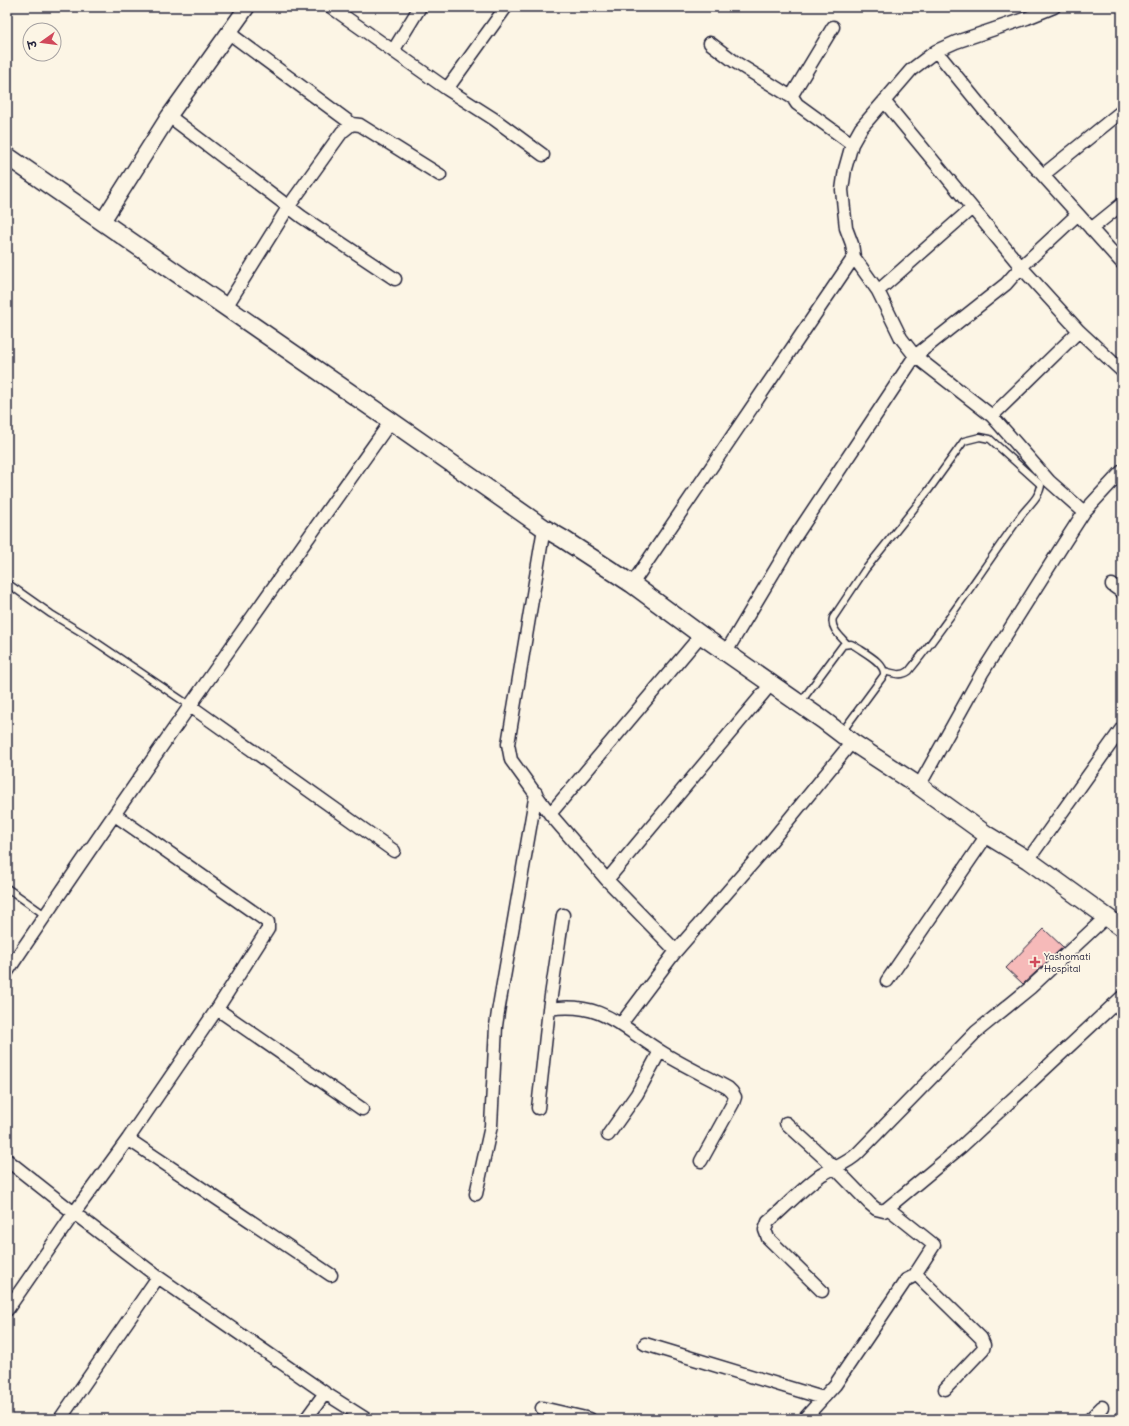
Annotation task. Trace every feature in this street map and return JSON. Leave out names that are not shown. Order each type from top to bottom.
[{"type":"main road","points":[[7,156],[544,528],[632,584],[701,635],[847,738],[919,786],[987,835],[1028,860],[1122,928]]},
{"type":"street","points":[[102,222],[169,116],[247,7]]},
{"type":"street","points":[[331,7],[447,89],[494,119],[543,155]]},
{"type":"street","points":[[393,51],[420,7]]},
{"type":"street","points":[[447,89],[506,7]]},
{"type":"street","points":[[1054,7],[1027,18],[956,42],[936,51],[911,70],[861,128],[852,144],[845,169],[842,190],[846,228],[852,244],[854,257],[878,291],[901,338],[915,356],[992,416],[1049,481],[1084,512]]},
{"type":"street","points":[[793,98],[792,95],[833,27]]},
{"type":"street","points":[[229,33],[352,124],[360,125],[440,175]]},
{"type":"street","points":[[710,43],[740,65],[793,98],[797,104],[852,144]]},
{"type":"street","points":[[936,51],[984,110],[1122,263]]},
{"type":"street","points":[[884,101],[1020,267],[1079,331],[1122,371]]},
{"type":"street","points":[[1043,175],[1122,111]]},
{"type":"street","points":[[169,116],[302,217],[395,279]]},
{"type":"street","points":[[226,307],[289,206],[342,132],[352,124]]},
{"type":"street","points":[[1091,229],[1122,204]]},
{"type":"street","points":[[878,291],[972,208]]},
{"type":"street","points":[[726,652],[795,537],[915,356],[1006,284],[1020,267],[1078,214]]},
{"type":"street","points":[[632,584],[854,257]]},
{"type":"street","points":[[992,416],[1079,331]]},
{"type":"street","points":[[7,972],[79,864],[115,815],[189,705],[391,421]]},
{"type":"street","points":[[919,786],[982,674],[1084,512],[1122,471]]},
{"type":"street","points":[[544,528],[508,744],[511,760],[550,814],[607,880],[676,951]]},
{"type":"street","points":[[1112,585],[1122,592]]},
{"type":"street","points":[[550,814],[701,635]]},
{"type":"street","points":[[607,880],[771,684]]},
{"type":"street","points":[[189,705],[394,851]]},
{"type":"street","points":[[1028,860],[1122,728]]},
{"type":"street","points":[[621,1024],[676,951],[764,850],[847,738]]},
{"type":"street","points":[[476,1194],[491,1126],[498,1012],[536,793]]},
{"type":"street","points":[[7,1310],[74,1213],[128,1139],[217,1009],[267,933],[269,926],[268,922],[115,815]]},
{"type":"street","points":[[887,981],[987,835]]},
{"type":"street","points":[[538,1108],[549,1008],[563,915]]},
{"type":"street","points":[[822,1291],[768,1238],[765,1230],[768,1222],[816,1179],[845,1164],[858,1153],[976,1032],[1030,988],[1106,917]]},
{"type":"street","points":[[786,1124],[835,1168],[873,1207],[880,1211],[884,1211],[889,1209],[961,1148],[1122,997]]},
{"type":"street","points":[[549,1008],[585,1008],[621,1024],[660,1051],[728,1088],[734,1095],[733,1103],[701,1161]]},
{"type":"street","points":[[217,1009],[362,1109]]},
{"type":"street","points":[[608,1135],[637,1094],[660,1051]]},
{"type":"street","points":[[128,1139],[331,1276]]},
{"type":"street","points":[[7,1160],[158,1277],[366,1419]]},
{"type":"street","points":[[804,1419],[835,1385],[906,1280],[914,1276],[934,1245],[889,1209]]},
{"type":"street","points":[[914,1276],[918,1276],[981,1338],[984,1345],[983,1348],[945,1389]]},
{"type":"street","points":[[60,1419],[158,1277]]},
{"type":"street","points":[[645,1344],[823,1398]]},
{"type":"street","points":[[306,1419],[325,1392]]},
{"type":"street","points":[[1090,1419],[1102,1407]]},
{"type":"street","points":[[542,1408],[590,1419]]},
{"type":"lane","points":[[847,738],[884,675],[884,671],[881,664],[855,646],[847,644],[834,628],[832,622],[833,618],[865,570],[928,491],[964,441],[980,437],[990,439],[1024,468],[1041,485],[1041,491],[1020,517],[935,639],[909,671],[900,675],[884,671]]},
{"type":"lane","points":[[7,583],[51,614],[84,634],[189,705]]},
{"type":"lane","points":[[800,704],[839,649],[843,645],[847,644]]},
{"type":"lane","points":[[7,888],[45,915]]},
{"type":"building","points":[[1044,929],[1063,947],[1023,984],[1006,968]]},
{"type":"place","name":"Yashomati Hospital","points":[[1035,962]]}]
